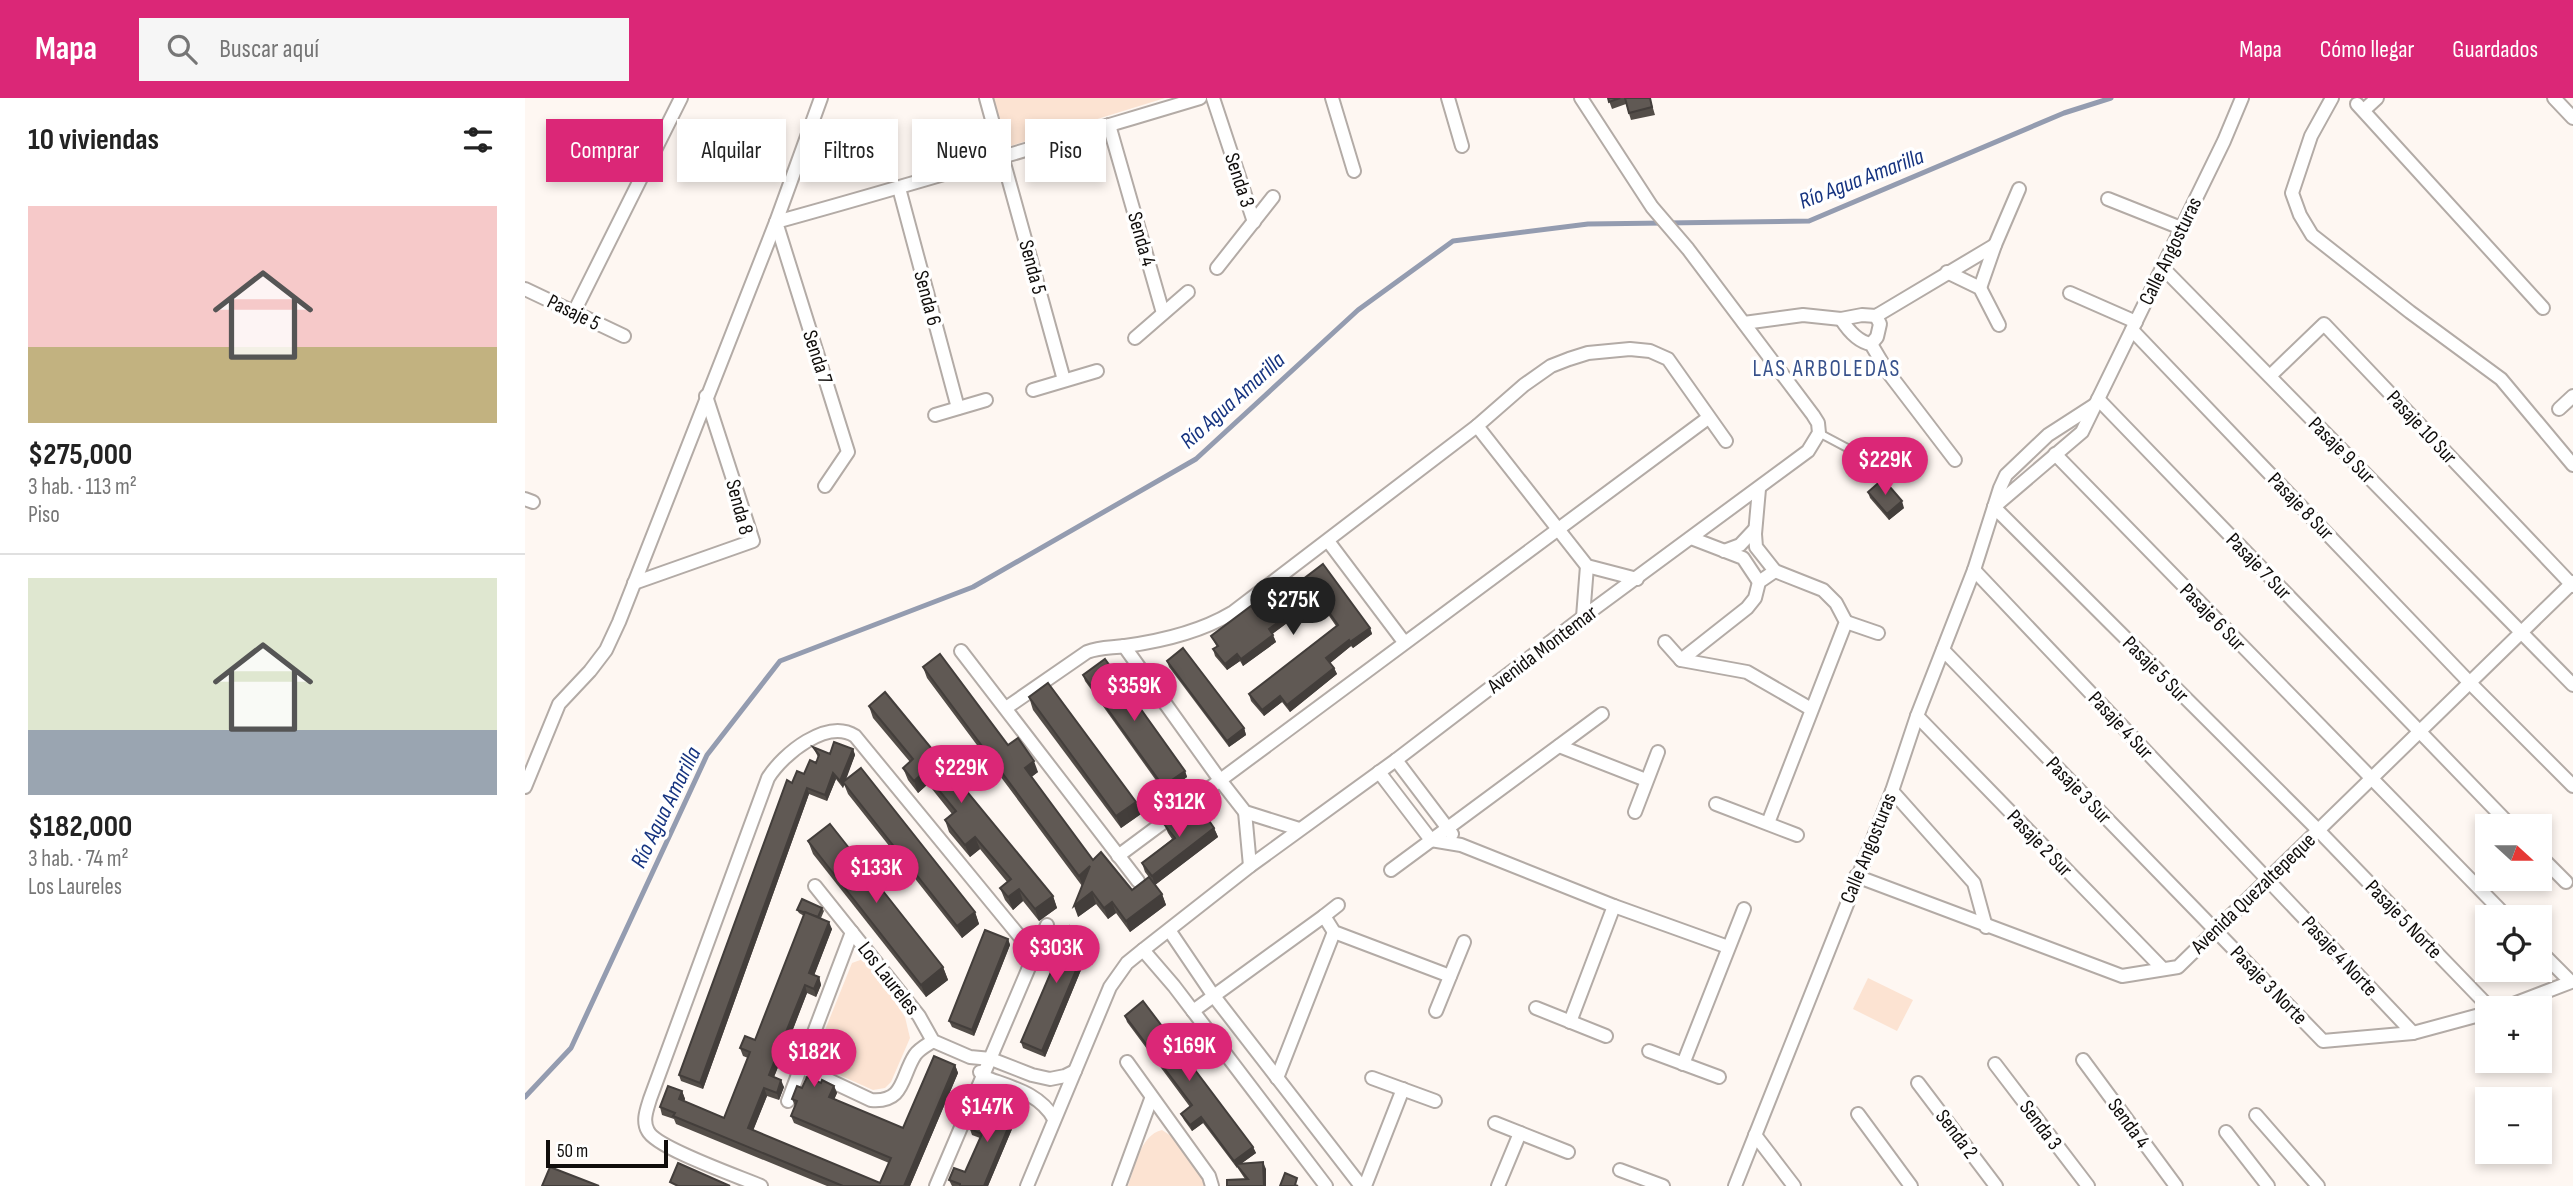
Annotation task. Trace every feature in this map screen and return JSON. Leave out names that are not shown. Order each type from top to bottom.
[{"type":"street","points":[[574,312],[681,98]]},
{"type":"street","points":[[525,787],[559,704],[606,650],[776,222],[821,98]]},
{"type":"street","name":"Senda 5","points":[[986,98],[992,119]]},
{"type":"street","points":[[1011,152],[1200,98]]},
{"type":"street","name":"Senda 3","points":[[1213,98],[1254,222]]},
{"type":"street","points":[[1332,98],[1354,171]]},
{"type":"street","points":[[1448,98],[1462,146]]},
{"type":"street","points":[[1581,98],[1653,207],[1813,415],[1818,423],[1819,433]]},
{"type":"street","name":"Calle Angosturas","points":[[1994,507],[2082,432],[2242,98]]},
{"type":"street","points":[[2332,98],[2311,136],[2292,193],[2300,215],[2312,234],[2410,312],[2501,379],[2573,465]]},
{"type":"street","points":[[2377,98],[2360,107],[2543,308]]},
{"type":"street","points":[[2554,98],[2573,118]]},
{"type":"street","name":"Senda 4","points":[[1108,125],[1163,313]]},
{"type":"street","points":[[776,222],[918,182]]},
{"type":"street","name":"Senda 5","points":[[1009,182],[1064,380]]},
{"type":"street","name":"Senda 6","points":[[899,188],[958,408]]},
{"type":"street","points":[[1980,288],[2019,189]]},
{"type":"street","name":"Senda 3","points":[[1217,268],[1273,197]]},
{"type":"street","points":[[2108,199],[2181,228]]},
{"type":"street","name":"Senda 7","points":[[776,222],[848,452],[825,486]]},
{"type":"street","points":[[1744,323],[1803,315],[1841,319],[1861,315],[1876,316],[1995,245]]},
{"type":"street","name":"Pasaje 9 Sur","points":[[2162,267],[2573,685]]},
{"type":"street","points":[[1947,272],[1980,288],[1999,325]]},
{"type":"street","name":"Pasaje 5","points":[[525,289],[624,336]]},
{"type":"street","points":[[1135,338],[1188,292]]},
{"type":"street","points":[[2070,293],[2134,326]]},
{"type":"street","points":[[1871,344],[1877,337],[1880,324],[1876,316]]},
{"type":"street","points":[[1841,319],[1847,329],[1860,340],[1871,344],[1887,371],[1955,460]]},
{"type":"street","name":"Pasaje 10 Sur","points":[[2270,376],[2324,324],[2572,584]]},
{"type":"street","name":"Pasaje 8 Sur","points":[[2134,326],[2470,683],[2573,786]]},
{"type":"street","points":[[1006,708],[1087,652],[1100,647],[1124,646],[1211,625],[1253,598],[1328,541],[1551,366],[1588,353],[1630,349],[1650,351],[1668,359],[1726,442]]},
{"type":"street","points":[[1033,390],[1097,372]]},
{"type":"street","name":"Senda 8","points":[[634,583],[753,541],[706,396]]},
{"type":"street","points":[[2559,409],[2573,396]]},
{"type":"street","points":[[935,415],[986,400]]},
{"type":"street","name":"Calle Angosturas","points":[[1735,1186],[1892,791],[1917,716],[1974,570],[2006,475],[2048,435],[2097,402]]},
{"type":"street","name":"Pasaje 7 Sur","points":[[2097,402],[2499,814]]},
{"type":"street","points":[[1118,856],[1708,418]]},
{"type":"street","points":[[1477,426],[1587,566],[1637,579]]},
{"type":"street","name":"Avenida Montemar","points":[[1027,1186],[1110,987],[1128,963],[1249,866],[1396,760],[1583,617],[1759,489],[1808,451],[1819,433]]},
{"type":"street","name":"Pasaje 6 Sur","points":[[2055,454],[2370,780],[2495,905]]},
{"type":"street","points":[[1759,489],[1756,548],[1775,572],[1823,590],[1836,603],[1846,622],[1878,633]]},
{"type":"street","name":"Pasaje 5 Sur","points":[[1994,507],[2318,831]]},
{"type":"street","points":[[1724,551],[1739,545],[1755,529]]},
{"type":"street","points":[[1691,538],[1743,558],[1759,582]]},
{"type":"street","points":[[1328,541],[1404,642]]},
{"type":"street","points":[[1583,617],[1587,566]]},
{"type":"street","name":"Pasaje 4 Sur","points":[[1974,570],[2267,880]]},
{"type":"street","points":[[1681,660],[1747,608],[1755,598],[1759,582],[1775,572]]},
{"type":"street","name":"Avenida Quezaltepeque","points":[[1856,876],[2122,976],[2178,967],[2572,584]]},
{"type":"street","points":[[1768,823],[1846,622]]},
{"type":"street","points":[[1665,642],[1681,660],[1747,672],[1811,709]]},
{"type":"street","points":[[1124,646],[1245,812],[1249,866]]},
{"type":"street","name":"Pasaje 3 Sur","points":[[1943,650],[2216,930]]},
{"type":"street","points":[[961,651],[1138,881]]},
{"type":"street","points":[[1391,870],[1602,714]]},
{"type":"street","name":"Pasaje 2 Sur","points":[[1917,716],[2163,970]]},
{"type":"street","points":[[761,1186],[660,1143],[647,1129],[645,1121],[650,1099],[768,778],[784,760],[818,734],[846,731],[855,736],[1034,954]]},
{"type":"street","points":[[1559,746],[1646,780]]},
{"type":"street","points":[[1635,812],[1658,752]]},
{"type":"street","points":[[1396,760],[1461,845]]},
{"type":"street","points":[[1379,772],[1431,840],[1461,845],[1613,906],[1728,947]]},
{"type":"street","points":[[1892,791],[1974,883],[1986,927]]},
{"type":"street","points":[[1716,804],[1797,835]]},
{"type":"street","points":[[1245,812],[1299,829]]},
{"type":"street","name":"Pasaje 5 Norte","points":[[2318,831],[2478,996]]},
{"type":"street","points":[[2552,868],[2566,882]]},
{"type":"street","name":"Pasaje 4 Norte","points":[[2267,880],[2413,1033]]},
{"type":"street","name":"Los Laureles","points":[[815,886],[919,1016],[933,1041]]},
{"type":"street","points":[[1193,1011],[1338,905]]},
{"type":"street","points":[[1570,1022],[1613,906]]},
{"type":"street","points":[[1683,1063],[1744,909]]},
{"type":"street","points":[[1324,916],[1334,932],[1450,976]]},
{"type":"street","points":[[936,1186],[1047,925]]},
{"type":"street","points":[[1169,930],[1213,995],[1363,1186],[1403,1089]]},
{"type":"street","name":"Pasaje 3 Norte","points":[[2216,930],[2323,1041],[2413,1033]]},
{"type":"street","points":[[788,1101],[852,932]]},
{"type":"street","points":[[1277,1078],[1334,932]]},
{"type":"street","points":[[1436,1011],[1464,942]]},
{"type":"street","points":[[1143,950],[1193,1011],[1326,1186]]},
{"type":"street","points":[[2534,996],[2571,982],[2552,963]]},
{"type":"street","points":[[1536,1008],[1606,1036]]},
{"type":"street","points":[[2413,1033],[2475,1016]]},
{"type":"street","points":[[801,1067],[871,1100],[882,1101],[895,1095],[903,1084],[915,1054],[933,1041],[970,1057],[991,1059],[1050,1079],[1065,1076],[1075,1070]]},
{"type":"street","points":[[1649,1051],[1719,1077]]},
{"type":"street","points":[[970,1057],[984,1077],[1039,1100],[1054,1119]]},
{"type":"street","name":"Senda 4","points":[[2083,1060],[2176,1186]]},
{"type":"street","points":[[1127,1062],[1151,1099],[1209,1176],[1212,1186]]},
{"type":"street","name":"Senda 3","points":[[1995,1064],[2088,1186]]},
{"type":"street","points":[[1372,1078],[1435,1101]]},
{"type":"street","name":"Senda 2","points":[[1919,1083],[1996,1186]]},
{"type":"street","points":[[1119,1186],[1151,1099]]},
{"type":"street","points":[[1858,1114],[1911,1186]]},
{"type":"street","points":[[2256,1115],[2318,1186]]},
{"type":"street","points":[[1495,1123],[1568,1152]]},
{"type":"street","points":[[2226,1132],[2268,1186]]},
{"type":"street","points":[[1498,1186],[1520,1133]]},
{"type":"street","points":[[1755,1135],[1794,1186]]},
{"type":"street","points":[[1620,1170],[1635,1182],[1663,1186]]},
{"type":"lane","points":[[1819,433],[1853,451],[1872,477]]},
{"type":"shaded area","points":[[990,98],[1165,98],[1097,119],[1025,119],[1025,141],[1011,146],[1011,119],[996,119]]},
{"type":"shaded area","points":[[863,959],[872,967],[905,1017],[910,1038],[891,1082],[885,1088],[873,1090],[826,1069],[819,1062],[817,1050],[852,963]]},
{"type":"shaded area","points":[[1868,978],[1913,1000],[1897,1031],[1853,1009]]},
{"type":"shaded area","points":[[1162,1130],[1171,1136],[1204,1180],[1205,1186],[1128,1186],[1143,1145],[1148,1138]]},
{"type":"building","points":[[1625,98],[1650,98],[1652,107],[1629,113]]},
{"type":"building","points":[[1883,479],[1902,501],[1887,514],[1868,492]]},
{"type":"building","points":[[1323,564],[1370,628],[1326,658],[1334,668],[1287,705],[1280,696],[1262,710],[1249,694],[1338,625],[1316,594],[1269,629],[1273,635],[1241,659],[1237,654],[1225,664],[1213,649],[1218,646],[1211,636],[1251,606],[1257,614]]},
{"type":"building","points":[[1183,648],[1244,728],[1227,741],[1167,661]]},
{"type":"building","points":[[940,654],[1008,745],[1018,738],[1034,761],[1025,768],[1093,860],[1101,852],[1132,890],[1149,877],[1162,894],[1126,921],[1112,902],[1104,908],[1092,892],[1074,906],[1090,866],[1079,876],[923,667]]},
{"type":"building","points":[[1105,659],[1185,771],[1163,786],[1083,675]]},
{"type":"building","points":[[1048,683],[1136,802],[1116,816],[1029,697]]},
{"type":"building","points":[[885,692],[1053,896],[1035,909],[1019,889],[1008,897],[1000,888],[1011,879],[975,837],[965,845],[945,820],[956,811],[924,772],[914,781],[903,768],[913,759],[869,706]]},
{"type":"building","points":[[834,742],[853,749],[840,781],[833,773],[825,795],[807,788],[700,1083],[679,1075],[787,780],[792,783],[797,771],[804,774],[810,760],[816,763],[819,755],[813,747],[830,754]]},
{"type":"building","points":[[861,768],[975,912],[957,926],[843,782]]},
{"type":"building","points":[[1187,807],[1197,821],[1205,815],[1214,828],[1152,876],[1142,863],[1175,838],[1164,824]]},
{"type":"building","points":[[830,824],[943,967],[921,985],[808,841]]},
{"type":"building","points":[[802,899],[822,908],[818,917],[797,910]]},
{"type":"building","points":[[805,912],[829,922],[809,973],[819,977],[814,989],[805,985],[784,1037],[795,1042],[790,1054],[779,1050],[769,1075],[781,1080],[777,1093],[764,1088],[748,1128],[880,1183],[891,1158],[791,1116],[797,1101],[792,1099],[797,1086],[802,1088],[807,1077],[821,1083],[822,1080],[834,1086],[829,1097],[903,1128],[934,1056],[955,1065],[904,1186],[843,1186],[673,1116],[675,1113],[660,1107],[668,1086],[682,1091],[679,1099],[724,1118],[750,1052],[740,1048],[745,1036],[755,1040]]},
{"type":"building","points":[[1070,926],[1091,935],[1042,1051],[1021,1042],[1054,965],[1043,961],[1054,935],[1064,939]]},
{"type":"building","points":[[985,930],[1008,939],[972,1030],[949,1021]]},
{"type":"building","points":[[1143,1001],[1253,1147],[1234,1161],[1201,1117],[1190,1125],[1181,1114],[1192,1105],[1125,1016]]},
{"type":"building","points":[[998,1096],[1018,1104],[984,1186],[960,1186],[949,1180],[954,1168],[965,1172],[982,1134],[970,1129],[975,1116],[987,1121]]},
{"type":"building","points":[[1263,1162],[1264,1186],[1227,1186],[1227,1180],[1248,1179],[1236,1164]]},
{"type":"building","points":[[678,1163],[730,1186],[678,1186],[670,1182]]},
{"type":"building","points":[[550,1167],[599,1186],[542,1186]]},
{"type":"building","points":[[1285,1173],[1297,1178],[1295,1185],[1298,1186],[1280,1186]]},
{"type":"waterway","name":"Río Agua Amarilla","points":[[525,1097],[571,1048],[707,755],[780,661],[973,587],[1196,459],[1358,310],[1453,241],[1588,224],[1809,221],[2064,113],[2111,98]]},
{"type":"district","name":"LAS ARBOLEDAS","points":[[1827,368]]}]
